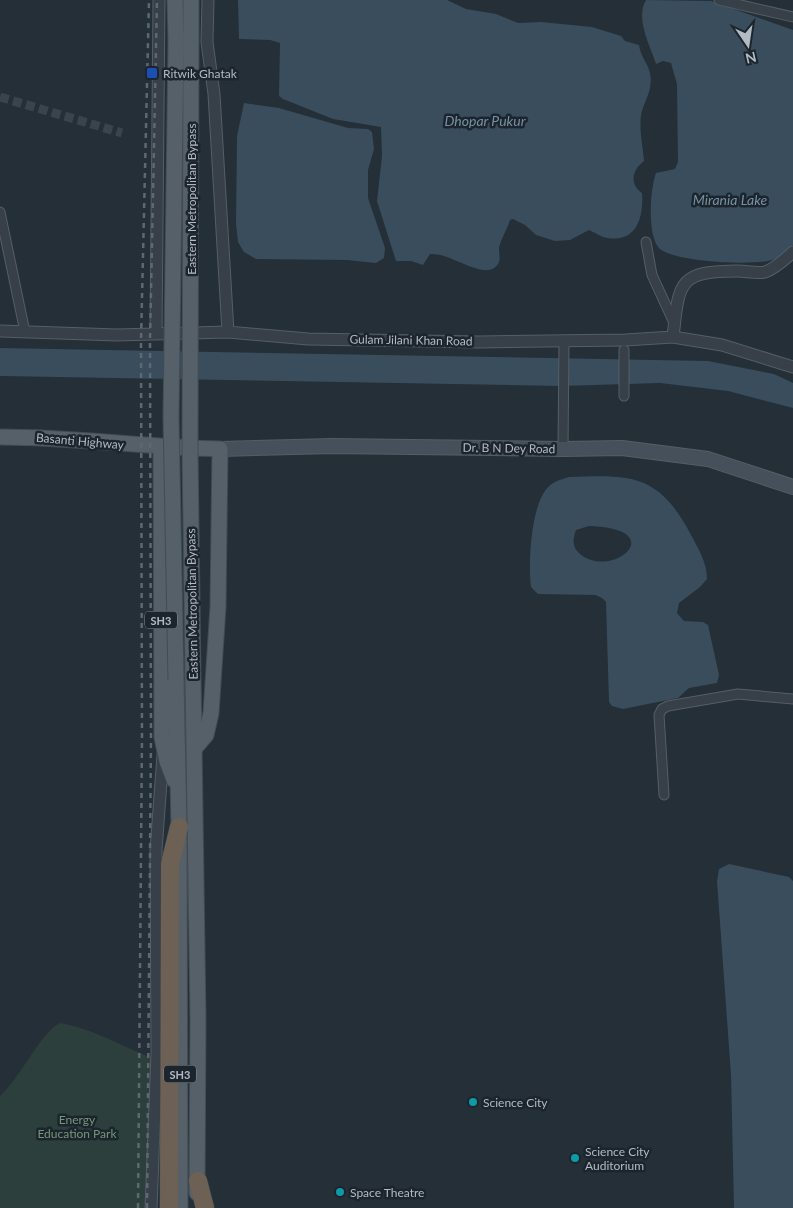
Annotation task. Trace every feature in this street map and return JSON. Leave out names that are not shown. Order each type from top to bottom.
[{"type":"highway","points":[[170,1208],[170,864],[179,827]]},
{"type":"highway","points":[[198,1181],[204,1208]]},
{"type":"main road","points":[[175,0],[171,416],[178,790]]},
{"type":"main road","name":"Eastern Metropolitan Bypass","points":[[191,0],[190,450],[198,1019],[197,1208]]},
{"type":"main road","name":"Basanti Highway","points":[[0,437],[54,438],[161,448],[220,449]]},
{"type":"main road","name":"Dr. B N Dey Road","points":[[220,449],[405,446],[563,450],[622,448],[708,459],[793,487]]},
{"type":"main road","name":"SH3","points":[[161,448],[160,599],[164,749],[178,790],[179,827],[180,1208]]},
{"type":"main road","points":[[194,749],[206,735],[211,713],[218,607],[220,449]]},
{"type":"street","points":[[156,334],[159,0]]},
{"type":"street","points":[[208,0],[207,42],[214,94],[228,332]]},
{"type":"street","points":[[719,0],[793,17]]},
{"type":"street","points":[[0,212],[25,332]]},
{"type":"street","points":[[646,242],[652,275],[675,325]]},
{"type":"street","points":[[673,337],[677,300],[684,285],[692,276],[706,271],[764,272],[779,264],[793,252]]},
{"type":"street","name":"Gulam Jilani Khan Road","points":[[0,331],[117,335],[228,332],[308,339],[564,346],[673,337],[722,345],[793,367]]},
{"type":"street","points":[[563,450],[564,346]]},
{"type":"street","points":[[624,350],[624,396]]},
{"type":"street","points":[[664,795],[658,715],[662,709],[668,706],[738,694],[793,699]]},
{"type":"street","points":[[151,1208],[157,1053],[156,850],[164,749]]},
{"type":"green space","name":"Energy Education Park","points":[[60,1023],[85,1029],[155,1059],[153,1208],[0,1208],[0,1096],[8,1088],[46,1035]]},
{"type":"water","name":"Dhopar Pukur","points":[[238,0],[447,0],[466,9],[496,14],[518,23],[541,22],[592,27],[621,36],[625,41],[639,45],[649,69],[651,84],[641,117],[644,161],[637,169],[634,177],[635,185],[642,193],[639,221],[630,234],[623,237],[614,239],[603,237],[589,230],[570,240],[555,241],[536,235],[525,225],[513,219],[510,220],[501,242],[499,262],[492,269],[477,269],[448,257],[430,254],[423,265],[411,261],[396,261],[377,201],[382,156],[381,127],[333,119],[279,96],[280,43],[270,40],[239,39]]},
{"type":"water","name":"Mirania Lake","points":[[646,0],[711,1],[793,30],[793,245],[775,259],[748,263],[695,260],[667,253],[659,248],[655,242],[651,223],[651,200],[656,173],[675,169],[678,162],[677,84],[671,63],[663,61],[656,64],[647,40],[642,15]]},
{"type":"water","points":[[244,103],[279,108],[348,128],[368,129],[372,132],[374,149],[368,170],[368,198],[385,248],[384,258],[376,263],[347,260],[256,259],[244,252],[238,242],[236,224],[237,136]]},
{"type":"water","points":[[0,348],[708,361],[774,374],[793,383],[793,408],[728,391],[660,383],[561,386],[0,376]]},
{"type":"water","points":[[609,476],[640,482],[654,488],[678,513],[702,555],[707,579],[700,587],[679,603],[677,613],[684,621],[703,622],[708,625],[719,675],[717,683],[689,688],[678,698],[623,709],[612,706],[609,702],[606,602],[595,595],[538,594],[531,587],[531,539],[539,503],[548,487],[554,482],[569,477]],"holes":[[[589,526],[614,529],[628,536],[631,544],[627,552],[617,558],[604,561],[591,560],[578,552],[574,545],[576,530]]]},
{"type":"water","points":[[729,864],[789,877],[793,881],[793,1208],[734,1208],[731,1075],[717,881],[719,869]]},
{"type":"tunnel","points":[[0,97],[122,133]]},
{"type":"railway","points":[[138,1208],[142,736],[141,341],[149,0]]},
{"type":"railway","points":[[147,1208],[151,736],[150,341],[157,0]]},
{"type":"place","name":"Ritwik Ghatak","points":[[152,73]]},
{"type":"place","name":"Science City","points":[[473,1102]]},
{"type":"place","name":"Science City Auditorium","points":[[575,1158]]},
{"type":"place","name":"Space Theatre","points":[[340,1192]]}]
